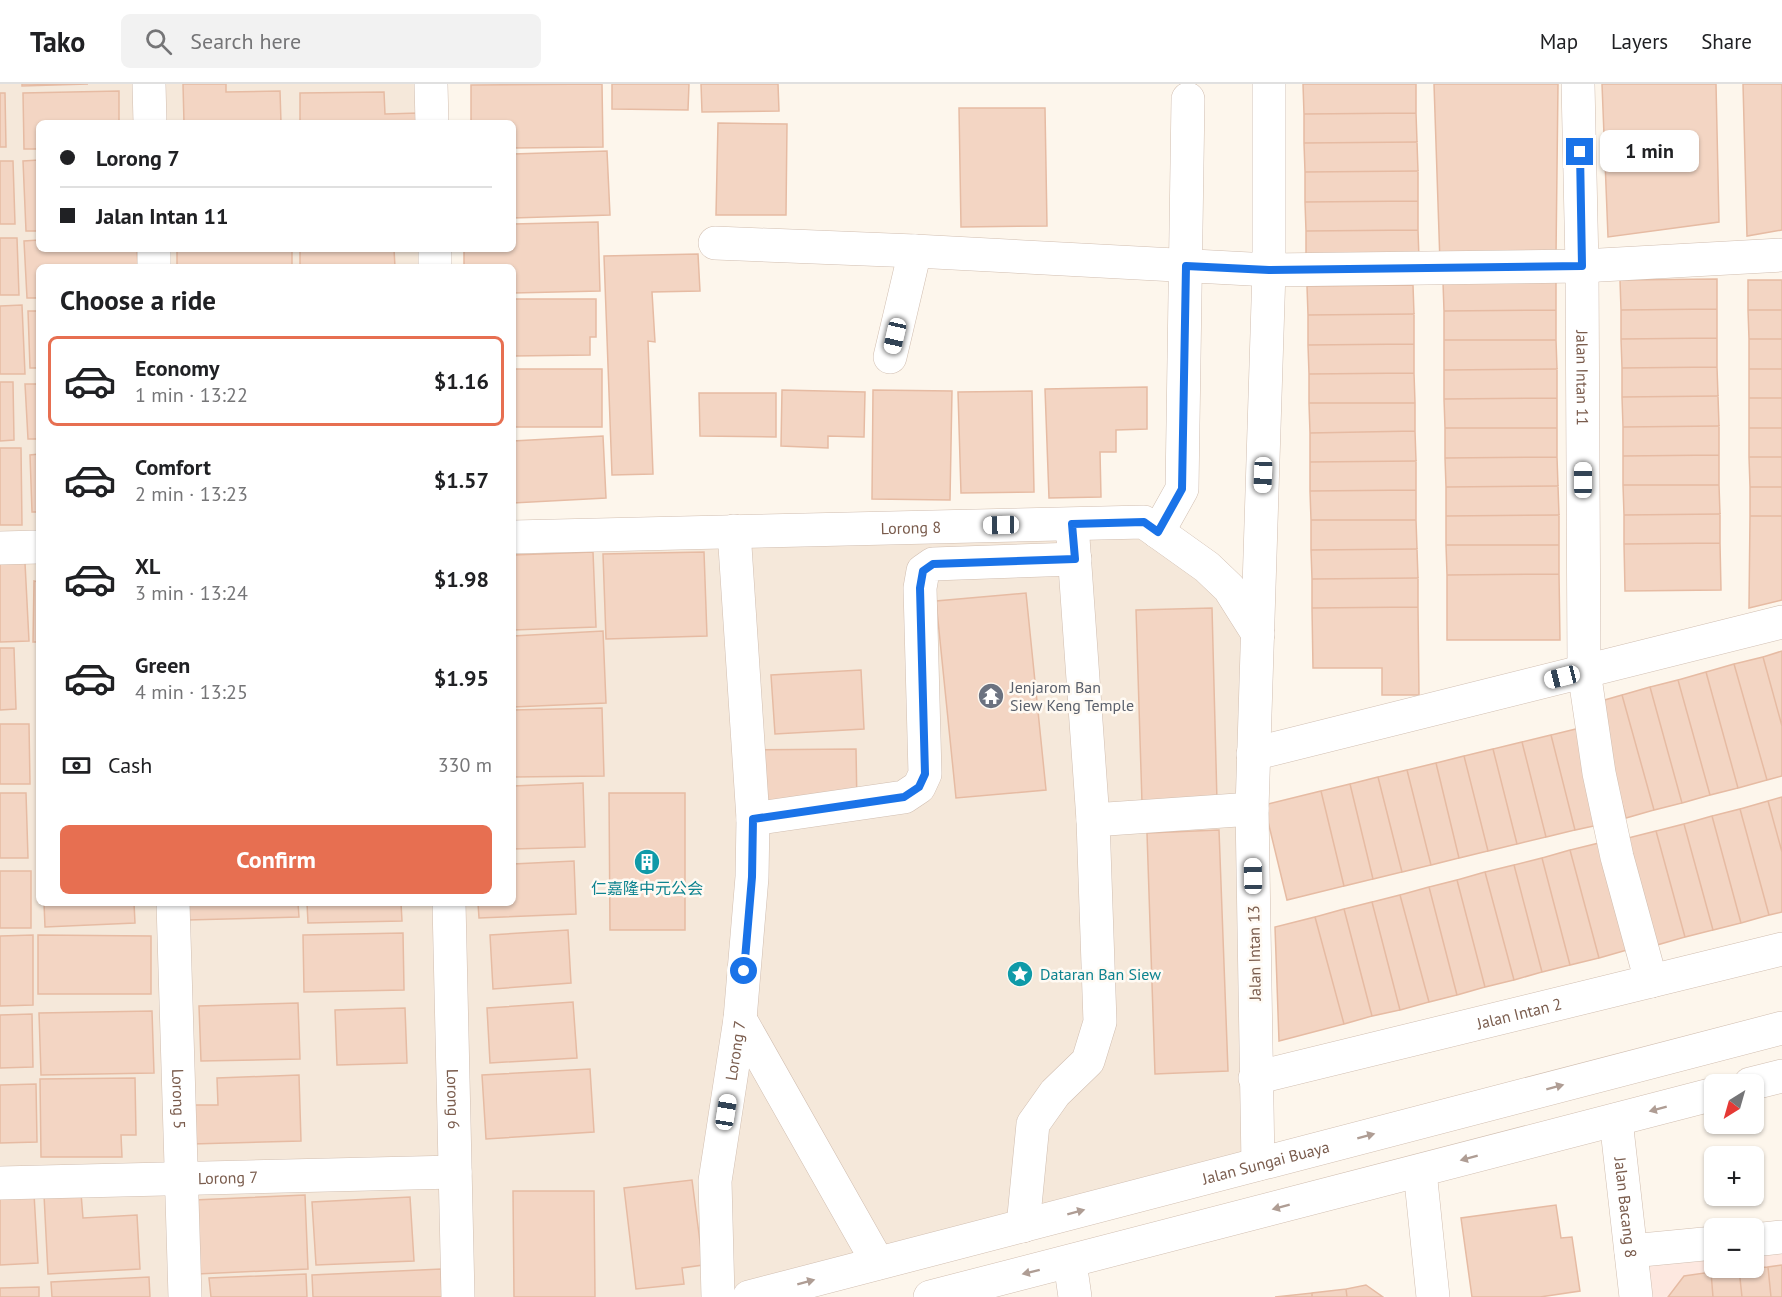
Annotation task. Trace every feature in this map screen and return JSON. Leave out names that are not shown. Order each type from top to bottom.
[{"type":"street","points":[[149,84],[150,120]]},
{"type":"street","points":[[431,84],[432,120]]},
{"type":"street","name":"Jalan Intan 13","points":[[1258,1164],[1252,809],[1269,270],[1269,84]]},
{"type":"street","name":"Jalan Intan 11","points":[[1578,84],[1582,266],[1584,671],[1599,773],[1651,981]]},
{"type":"street","points":[[1158,532],[1182,489],[1188,99]]},
{"type":"street","points":[[715,243],[1269,270],[1582,266],[1782,255]]},
{"type":"street","points":[[890,357],[915,251]]},
{"type":"street","name":"Lorong 8","points":[[516,537],[1144,522],[1207,567],[1229,588],[1258,634]]},
{"type":"street","points":[[1023,1226],[1033,1124],[1055,1093],[1088,1061],[1100,1022],[1093,820],[1072,524]]},
{"type":"street","name":"Lorong 7","points":[[718,1297],[715,1182],[740,1019],[752,877],[753,819],[734,531]]},
{"type":"street","points":[[0,548],[36,548]]},
{"type":"street","points":[[753,819],[904,797],[919,787],[925,774],[920,588],[923,571],[933,564],[1075,559]]},
{"type":"street","points":[[1253,754],[1782,622]]},
{"type":"street","points":[[1093,820],[1252,809]]},
{"type":"street","name":"Lorong 5","points":[[173,906],[185,1297]]},
{"type":"street","name":"Lorong 6","points":[[449,906],[458,1297]]},
{"type":"street","name":"Jalan Intan 2","points":[[1256,1078],[1782,949]]},
{"type":"street","points":[[740,1019],[878,1263]]},
{"type":"street","name":"Jalan Sungai Buaya","points":[[749,1297],[1782,1028]]},
{"type":"street","points":[[1764,1080],[1782,1076]]},
{"type":"street","points":[[950,1294],[1704,1097]]},
{"type":"street","name":"Jalan Bacang 8","points":[[1616,1120],[1636,1297]]},
{"type":"street","points":[[1420,1171],[1433,1297]]},
{"type":"street","name":"Lorong 7","points":[[0,1183],[455,1172]]},
{"type":"street","points":[[1764,1239],[1782,1237]]},
{"type":"street","points":[[1631,1251],[1704,1244]]},
{"type":"street","points":[[1070,1262],[1075,1297]]},
{"type":"shaded area","points":[[0,84],[431,84],[432,120],[36,120],[36,252],[435,252],[435,264],[36,264],[36,906],[516,906],[516,536],[1158,532],[1258,634],[1258,1164],[749,1297],[0,1297]]},
{"type":"shaded area","points":[[1782,1249],[1782,1297],[1649,1297],[1645,1262],[1704,1257],[1704,1278],[1764,1278],[1764,1251]]},
{"type":"building","points":[[22,84],[88,84],[22,86]]},
{"type":"building","points":[[183,84],[226,84],[226,92],[280,91],[281,120],[184,120]]},
{"type":"building","points":[[602,84],[603,147],[516,148],[516,120],[471,120],[471,85]]},
{"type":"building","points":[[612,84],[689,84],[688,110],[612,109]]},
{"type":"building","points":[[701,84],[778,84],[779,111],[702,112]]},
{"type":"building","points":[[1303,84],[1416,84],[1416,113],[1304,114]]},
{"type":"building","points":[[1434,84],[1558,84],[1556,255],[1440,263]]},
{"type":"building","points":[[1602,84],[1716,84],[1719,222],[1608,237]]},
{"type":"building","points":[[1743,84],[1782,84],[1782,230],[1747,236]]},
{"type":"building","points":[[119,91],[119,120],[36,120],[36,149],[24,149],[23,93]]},
{"type":"building","points":[[384,92],[385,114],[418,113],[418,120],[300,120],[300,93]]},
{"type":"building","points":[[0,93],[5,93],[6,147],[0,147]]},
{"type":"building","points":[[959,108],[1045,108],[1047,226],[961,227]]},
{"type":"building","points":[[1416,113],[1417,142],[1304,143],[1304,114]]},
{"type":"building","points":[[718,123],[787,124],[786,215],[716,215]]},
{"type":"building","points":[[1417,142],[1418,171],[1305,172],[1304,143]]},
{"type":"building","points":[[607,151],[610,215],[516,218],[516,154]]},
{"type":"building","points":[[36,160],[36,231],[26,231],[23,161]]},
{"type":"building","points":[[0,161],[13,161],[15,224],[0,224]]},
{"type":"building","points":[[1418,171],[1418,201],[1305,202],[1305,172]]},
{"type":"building","points":[[1418,201],[1418,230],[1306,231],[1305,202]]},
{"type":"building","points":[[598,222],[600,291],[516,293],[516,264],[464,264],[464,252],[516,252],[516,224]]},
{"type":"building","points":[[1418,230],[1419,259],[1306,261],[1306,231]]},
{"type":"building","points":[[0,238],[17,238],[19,295],[0,295]]},
{"type":"building","points":[[36,240],[36,252],[137,252],[138,264],[36,264],[36,298],[27,298],[24,241]]},
{"type":"building","points":[[177,252],[292,252],[292,264],[177,264]]},
{"type":"building","points":[[300,252],[394,252],[395,264],[300,264]]},
{"type":"building","points":[[698,254],[700,291],[652,292],[655,342],[648,341],[653,474],[612,475],[604,256]]},
{"type":"building","points":[[1717,279],[1717,309],[1621,310],[1620,280]]},
{"type":"building","points":[[1748,280],[1782,280],[1782,310],[1748,310]]},
{"type":"building","points":[[1556,281],[1556,310],[1444,311],[1443,282]]},
{"type":"building","points":[[1413,285],[1414,314],[1308,315],[1307,286]]},
{"type":"building","points":[[516,299],[596,299],[596,337],[590,337],[590,355],[516,356]]},
{"type":"building","points":[[22,305],[25,374],[0,374],[0,306]]},
{"type":"building","points":[[1717,309],[1717,338],[1621,339],[1621,310]]},
{"type":"building","points":[[1556,310],[1556,340],[1444,340],[1444,311]]},
{"type":"building","points":[[1748,310],[1782,310],[1782,339],[1749,339]]},
{"type":"building","points":[[28,311],[36,311],[36,368],[30,368]]},
{"type":"building","points":[[1414,314],[1414,344],[1308,345],[1308,315]]},
{"type":"building","points":[[1717,338],[1717,367],[1622,368],[1621,339]]},
{"type":"building","points":[[1749,339],[1782,339],[1782,369],[1749,369]]},
{"type":"building","points":[[1444,340],[1556,340],[1557,369],[1444,370]]},
{"type":"building","points":[[1414,344],[1414,373],[1309,374],[1308,345]]},
{"type":"building","points":[[1717,367],[1718,396],[1622,397],[1622,368]]},
{"type":"building","points":[[516,369],[602,369],[602,427],[516,427]]},
{"type":"building","points":[[1557,369],[1557,398],[1444,399],[1444,370]]},
{"type":"building","points":[[1749,369],[1782,369],[1782,398],[1749,398]]},
{"type":"building","points":[[1414,373],[1415,403],[1309,403],[1309,374]]},
{"type":"building","points":[[0,382],[13,382],[14,440],[0,441]]},
{"type":"building","points":[[25,384],[36,384],[36,439],[28,439]]},
{"type":"building","points":[[1147,387],[1147,429],[1116,430],[1116,452],[1100,452],[1101,497],[1049,498],[1045,389]]},
{"type":"building","points":[[782,390],[865,392],[864,437],[828,436],[828,448],[781,446]]},
{"type":"building","points":[[873,390],[952,391],[950,500],[872,499]]},
{"type":"building","points":[[1032,391],[1034,492],[961,493],[958,392]]},
{"type":"building","points":[[699,393],[776,393],[776,437],[700,436]]},
{"type":"building","points":[[1718,396],[1719,426],[1623,427],[1622,397]]},
{"type":"building","points":[[1557,398],[1557,428],[1445,428],[1444,399]]},
{"type":"building","points":[[1749,398],[1782,398],[1782,428],[1749,428]]},
{"type":"building","points":[[1309,403],[1415,403],[1415,431],[1310,433]]},
{"type":"building","points":[[1719,426],[1719,455],[1623,456],[1623,427]]},
{"type":"building","points":[[1445,428],[1557,428],[1557,457],[1445,458]]},
{"type":"building","points":[[1749,428],[1782,428],[1782,457],[1749,457]]},
{"type":"building","points":[[1415,431],[1416,461],[1310,462],[1310,433]]},
{"type":"building","points":[[603,436],[606,498],[516,503],[516,441]]},
{"type":"building","points":[[0,448],[21,448],[22,525],[0,525]]},
{"type":"building","points":[[36,454],[36,512],[32,512],[30,455]]},
{"type":"building","points":[[1719,455],[1719,485],[1623,485],[1623,456]]},
{"type":"building","points":[[1557,457],[1558,486],[1446,487],[1445,458]]},
{"type":"building","points":[[1749,457],[1782,457],[1782,487],[1750,487]]},
{"type":"building","points":[[1416,461],[1416,490],[1310,491],[1310,462]]},
{"type":"building","points":[[1623,485],[1719,485],[1720,514],[1624,515]]},
{"type":"building","points":[[1558,486],[1559,515],[1446,516],[1446,487]]},
{"type":"building","points":[[1750,487],[1782,487],[1782,516],[1750,516]]},
{"type":"building","points":[[1416,490],[1416,520],[1311,520],[1310,491]]},
{"type":"building","points":[[1720,514],[1720,543],[1624,544],[1624,515]]},
{"type":"building","points":[[1559,515],[1559,545],[1446,545],[1446,516]]},
{"type":"building","points":[[1750,516],[1782,516],[1782,600],[1749,608]]},
{"type":"building","points":[[1311,520],[1416,520],[1417,549],[1311,550]]},
{"type":"building","points":[[1720,543],[1721,590],[1625,591],[1624,544]]},
{"type":"building","points":[[1446,545],[1559,545],[1559,574],[1447,575]]},
{"type":"building","points":[[1417,549],[1418,578],[1312,579],[1311,550]]},
{"type":"building","points":[[593,552],[596,627],[516,630],[516,555]]},
{"type":"building","points":[[704,552],[707,636],[606,639],[603,554]]},
{"type":"building","points":[[25,563],[29,641],[0,642],[0,564]]},
{"type":"building","points":[[1559,574],[1560,640],[1447,640],[1447,575]]},
{"type":"building","points":[[1418,578],[1418,607],[1312,608],[1312,579]]},
{"type":"building","points":[[34,581],[36,581],[36,642],[33,642]]},
{"type":"building","name":"Jenjarom Ban Siew Keng Temple","points":[[1026,593],[1046,790],[956,798],[936,601]]},
{"type":"building","points":[[1418,607],[1419,695],[1382,695],[1382,668],[1313,668],[1312,608]]},
{"type":"building","points":[[1212,608],[1217,802],[1142,803],[1136,610]]},
{"type":"building","points":[[603,631],[606,703],[516,707],[516,636]]},
{"type":"building","points":[[0,648],[14,648],[16,709],[0,710]]},
{"type":"building","points":[[1782,651],[1782,726],[1763,657]]},
{"type":"building","points":[[1763,657],[1782,726],[1782,776],[1767,780],[1734,664]]},
{"type":"building","points":[[1734,664],[1767,780],[1738,788],[1706,672]]},
{"type":"building","points":[[861,670],[864,729],[775,734],[771,675]]},
{"type":"building","points":[[1706,672],[1738,788],[1710,795],[1678,680]]},
{"type":"building","points":[[1678,680],[1710,795],[1682,803],[1650,687]]},
{"type":"building","points":[[1650,687],[1682,803],[1654,810],[1622,695]]},
{"type":"building","points":[[1622,695],[1654,810],[1626,818],[1594,703]]},
{"type":"building","points":[[602,708],[604,776],[516,777],[516,710]]},
{"type":"building","points":[[0,724],[29,724],[30,784],[0,784]]},
{"type":"building","points":[[1580,728],[1603,824],[1575,830],[1551,735]]},
{"type":"building","points":[[1551,735],[1575,830],[1546,837],[1522,742]]},
{"type":"building","points":[[1522,742],[1546,837],[1517,844],[1493,749]]},
{"type":"building","points":[[856,749],[857,807],[740,808],[740,750]]},
{"type":"building","points":[[1493,749],[1517,844],[1488,851],[1464,756]]},
{"type":"building","points":[[1464,756],[1488,851],[1459,858],[1436,763]]},
{"type":"building","points":[[1436,763],[1459,858],[1431,865],[1407,770]]},
{"type":"building","points":[[1407,770],[1431,865],[1402,872],[1378,777]]},
{"type":"building","points":[[1378,777],[1402,872],[1373,879],[1350,784]]},
{"type":"building","points":[[583,783],[585,847],[516,849],[516,786]]},
{"type":"building","points":[[1350,784],[1373,879],[1344,886],[1321,791]]},
{"type":"building","points":[[1321,791],[1344,886],[1287,900],[1264,805]]},
{"type":"building","points":[[0,793],[26,793],[28,858],[0,858]]},
{"type":"building","name":"仁嘉隆中元公会","points":[[609,793],[685,793],[685,930],[610,930]]},
{"type":"building","points":[[1782,797],[1782,852],[1768,801]]},
{"type":"building","points":[[1768,801],[1782,852],[1782,912],[1769,915],[1740,809]]},
{"type":"building","points":[[1740,809],[1769,915],[1741,923],[1712,816]]},
{"type":"building","points":[[1712,816],[1741,923],[1713,930],[1684,824]]},
{"type":"building","points":[[1684,824],[1713,930],[1685,937],[1656,831]]},
{"type":"building","points":[[1219,830],[1228,1071],[1155,1074],[1147,833]]},
{"type":"building","points":[[1656,831],[1685,937],[1657,945],[1628,838]]},
{"type":"building","points":[[1599,843],[1627,950],[1599,958],[1570,850]]},
{"type":"building","points":[[1570,850],[1599,958],[1570,965],[1542,858]]},
{"type":"building","points":[[1542,858],[1570,965],[1542,972],[1514,865]]},
{"type":"building","points":[[574,861],[576,914],[479,918],[478,906],[516,906],[516,864]]},
{"type":"building","points":[[1514,865],[1542,972],[1514,980],[1485,872]]},
{"type":"building","points":[[0,871],[31,871],[31,928],[0,928]]},
{"type":"building","points":[[1485,872],[1514,980],[1485,987],[1457,880]]},
{"type":"building","points":[[1457,880],[1485,987],[1457,995],[1429,887]]},
{"type":"building","points":[[1429,887],[1457,995],[1429,1002],[1400,895]]},
{"type":"building","points":[[1400,895],[1429,1002],[1400,1010],[1372,902]]},
{"type":"building","points":[[1372,902],[1400,1010],[1372,1016],[1344,909]]},
{"type":"building","points":[[44,906],[134,906],[135,923],[45,927]]},
{"type":"building","points":[[186,906],[298,906],[299,917],[187,920]]},
{"type":"building","points":[[307,906],[401,906],[402,921],[308,923]]},
{"type":"building","points":[[1344,909],[1372,1016],[1344,1024],[1315,917]]},
{"type":"building","points":[[1315,917],[1344,1024],[1279,1041],[1275,927]]},
{"type":"building","points":[[568,930],[571,983],[493,989],[490,935]]},
{"type":"building","points":[[403,933],[404,990],[304,992],[303,935]]},
{"type":"building","points":[[33,935],[33,1005],[0,1006],[0,936]]},
{"type":"building","points":[[38,935],[151,936],[151,994],[38,994]]},
{"type":"building","points":[[573,1002],[577,1058],[490,1063],[487,1008]]},
{"type":"building","points":[[298,1003],[300,1059],[201,1061],[199,1006]]},
{"type":"building","points":[[405,1008],[407,1063],[337,1065],[335,1010]]},
{"type":"building","points":[[152,1011],[154,1073],[41,1075],[39,1013]]},
{"type":"building","points":[[32,1014],[33,1067],[0,1068],[0,1015]]},
{"type":"building","points":[[590,1069],[594,1132],[486,1139],[482,1075]]},
{"type":"building","points":[[299,1075],[301,1141],[192,1144],[192,1105],[218,1105],[217,1078]]},
{"type":"building","points":[[135,1078],[136,1135],[121,1135],[122,1157],[41,1157],[40,1079]]},
{"type":"building","points":[[36,1084],[37,1142],[0,1143],[0,1085]]},
{"type":"building","points":[[692,1180],[703,1265],[682,1268],[684,1284],[636,1289],[624,1188]]},
{"type":"building","points":[[513,1191],[594,1191],[595,1297],[514,1297]]},
{"type":"building","points":[[81,1193],[83,1218],[137,1215],[140,1269],[48,1274],[44,1195]]},
{"type":"building","points":[[34,1194],[38,1263],[0,1265],[0,1197]]},
{"type":"building","points":[[305,1195],[308,1269],[197,1274],[194,1200]]},
{"type":"building","points":[[410,1197],[414,1261],[316,1265],[312,1202]]},
{"type":"building","points":[[1556,1205],[1561,1238],[1572,1237],[1580,1291],[1540,1297],[1472,1297],[1461,1218]]},
{"type":"building","points":[[1782,1265],[1782,1297],[1771,1297],[1768,1267]]},
{"type":"building","points":[[1764,1267],[1768,1267],[1771,1297],[1742,1297],[1740,1278],[1764,1278]]},
{"type":"building","points":[[441,1269],[442,1297],[313,1297],[312,1275]]},
{"type":"building","points":[[1704,1273],[1704,1278],[1711,1278],[1713,1297],[1668,1297],[1684,1276]]},
{"type":"building","points":[[306,1274],[307,1297],[211,1297],[209,1278]]},
{"type":"building","points":[[149,1277],[150,1297],[52,1297],[51,1282]]},
{"type":"building","points":[[1711,1278],[1740,1278],[1742,1297],[1713,1297]]},
{"type":"building","points":[[1366,1285],[1383,1297],[1347,1297],[1346,1289]]},
{"type":"building","points":[[39,1287],[39,1297],[0,1297],[0,1288]]},
{"type":"building","points":[[1346,1289],[1347,1297],[1312,1297],[1312,1293]]},
{"type":"building","points":[[1312,1293],[1312,1297],[1275,1297]]},
{"type":"place","name":"Jenjarom Ban Siew Keng Temple","points":[[991,696]]},
{"type":"place","name":"仁嘉隆中元公会","points":[[647,862]]},
{"type":"place","name":"Dataran Ban Siew","points":[[1020,974]]},
{"type":"route","points":[[744,971],[752,877],[753,819],[904,797],[919,787],[925,774],[920,588],[923,571],[933,564],[1075,559],[1072,524],[1144,522],[1158,532],[1182,489],[1186,266],[1269,270],[1582,266],[1580,152]]}]
